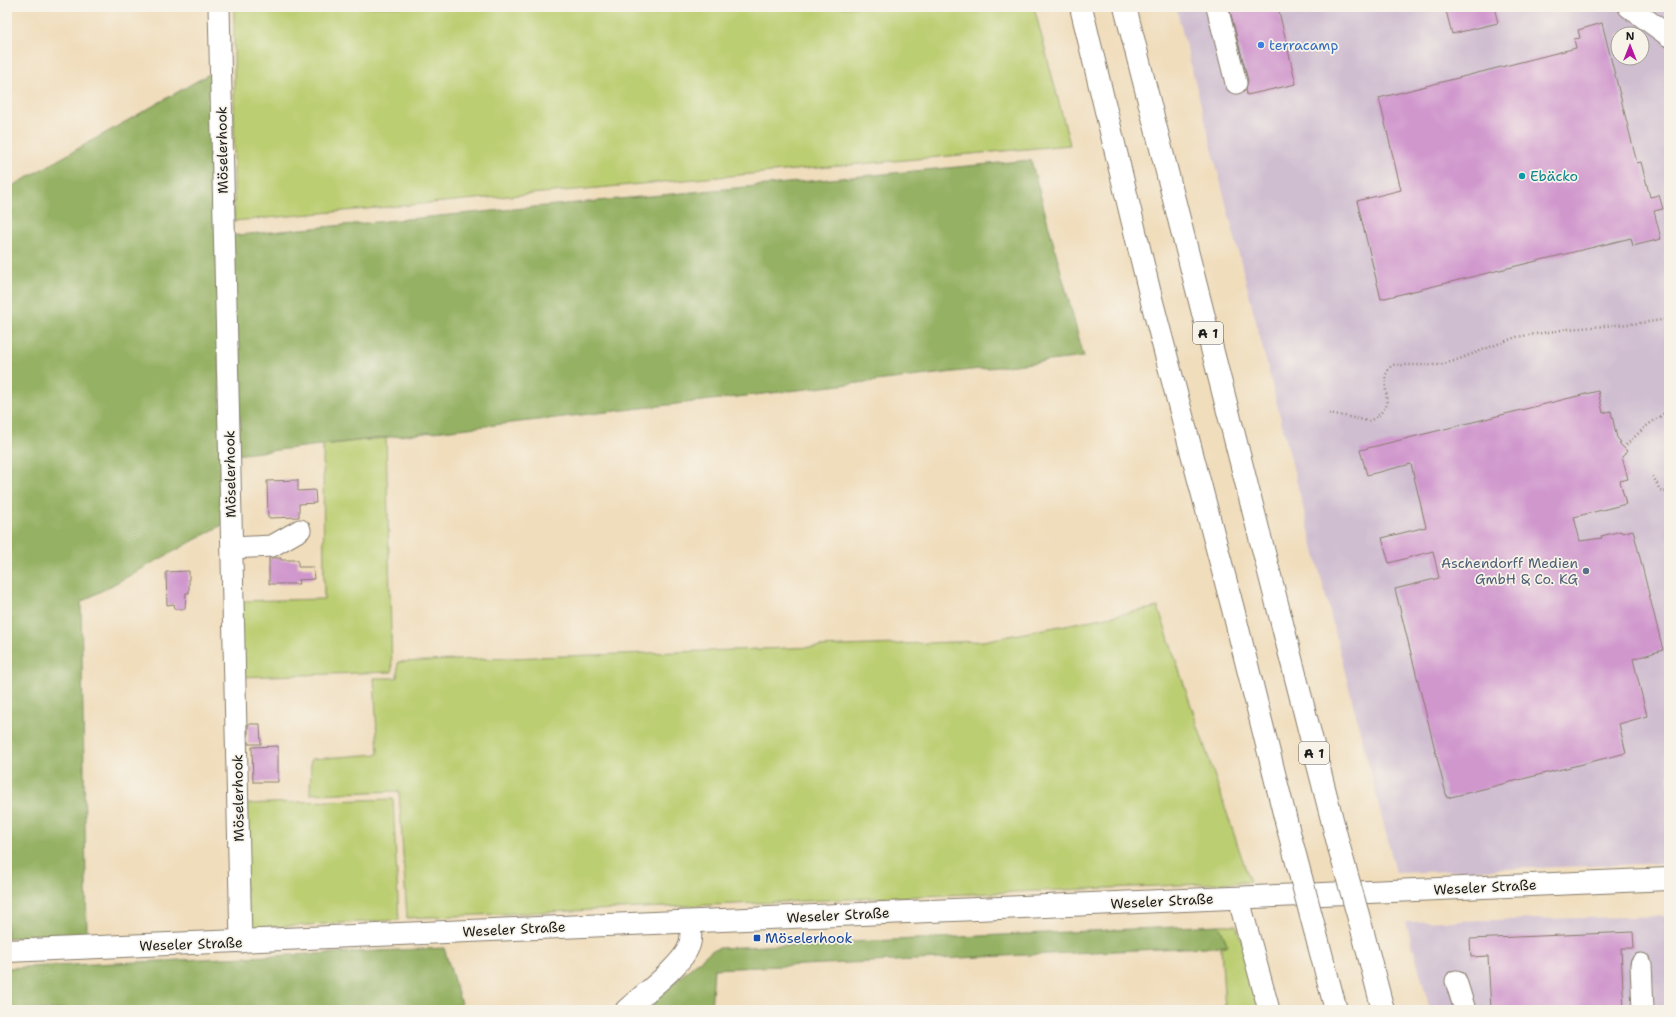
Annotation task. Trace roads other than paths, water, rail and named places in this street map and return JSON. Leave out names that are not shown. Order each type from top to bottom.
[{"type":"main road","points":[[1081,7],[1152,302],[1336,1010]]},
{"type":"main road","name":"A 1","points":[[1125,7],[1339,847],[1383,1010]]},
{"type":"main road","name":"Weseler Straße","points":[[7,951],[1669,879]]},
{"type":"street","name":"Möselerhook","points":[[219,7],[241,942]]},
{"type":"street","points":[[1217,7],[1236,83]]},
{"type":"street","points":[[1629,7],[1669,36]]},
{"type":"street","points":[[232,548],[272,546],[300,530]]},
{"type":"street","points":[[1241,898],[1242,911],[1269,1010]]},
{"type":"street","points":[[626,1010],[684,956],[689,946],[690,922]]},
{"type":"street","points":[[1641,964],[1643,1010]]},
{"type":"street","points":[[1456,981],[1466,1010]]},
{"type":"place","name":"terracamp","points":[[1261,45]]},
{"type":"place","name":"Ebäcko","points":[[1522,176]]},
{"type":"place","name":"Aschendorff Medien GmbH & Co. KG","points":[[1586,571]]},
{"type":"place","name":"Möselerhook","points":[[757,938]]}]
